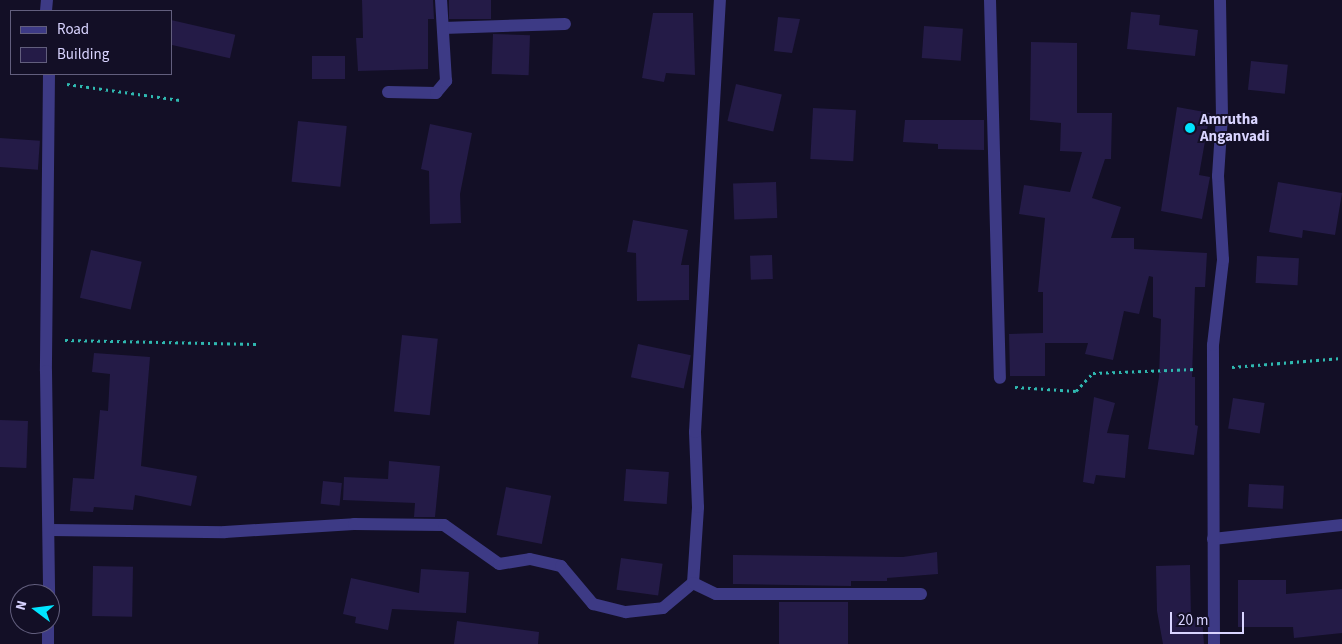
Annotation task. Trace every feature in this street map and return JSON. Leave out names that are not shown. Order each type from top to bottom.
[{"type":"street","points":[[388,92],[436,92],[446,81],[441,0]]},
{"type":"street","points":[[51,530],[225,532],[354,524],[444,525],[499,564],[530,560],[561,566],[593,604],[626,612],[663,608],[693,583],[698,507],[695,432],[720,0]]},
{"type":"street","points":[[990,0],[1000,378]]},
{"type":"street","points":[[1214,644],[1213,368],[1223,260],[1218,176],[1222,116],[1220,0]]},
{"type":"street","points":[[443,28],[565,24]]},
{"type":"street","points":[[49,77],[46,339],[51,530],[49,584]]},
{"type":"street","points":[[1213,540],[1342,525]]},
{"type":"street","points":[[693,583],[716,594],[921,594]]},
{"type":"path","points":[[49,77],[180,100]]},
{"type":"path","points":[[46,339],[259,344]]},
{"type":"path","points":[[1000,378],[1012,387],[1076,391],[1093,374],[1213,368],[1342,358]]},
{"type":"building","points":[[362,0],[433,0],[434,19],[428,19],[428,69],[358,71],[356,38],[363,38]]},
{"type":"building","points":[[449,0],[491,0],[491,19],[449,19]]},
{"type":"building","points":[[1131,12],[1160,15],[1159,25],[1198,30],[1195,56],[1127,49]]},
{"type":"building","points":[[653,13],[693,13],[695,75],[666,73],[664,82],[642,78]]},
{"type":"building","points":[[778,17],[800,19],[792,53],[774,51]]},
{"type":"building","points":[[172,20],[235,35],[230,58],[172,45]]},
{"type":"building","points":[[924,26],[963,29],[961,61],[922,58]]},
{"type":"building","points":[[493,34],[530,35],[529,75],[492,74]]},
{"type":"building","points":[[1031,42],[1077,43],[1077,113],[1112,113],[1111,159],[1105,159],[1092,198],[1121,207],[1111,238],[1134,238],[1134,249],[1207,253],[1205,287],[1195,287],[1192,377],[1195,377],[1195,425],[1198,426],[1194,455],[1148,449],[1159,377],[1161,319],[1153,317],[1153,277],[1149,276],[1139,314],[1124,311],[1113,360],[1085,354],[1088,343],[1045,343],[1045,376],[1010,376],[1009,334],[1043,333],[1043,292],[1038,292],[1045,218],[1019,214],[1024,185],[1070,192],[1082,152],[1060,151],[1061,123],[1030,120]]},
{"type":"building","points":[[312,56],[345,56],[345,79],[312,79]]},
{"type":"building","points":[[1251,61],[1288,65],[1285,94],[1248,90]]},
{"type":"building","points":[[736,84],[782,95],[773,132],[727,121]]},
{"type":"building","points":[[1177,107],[1210,113],[1199,175],[1210,177],[1202,219],[1161,211]]},
{"type":"building","points":[[813,108],[856,110],[853,161],[810,159]]},
{"type":"building","points":[[905,120],[984,120],[984,150],[938,149],[938,144],[903,142]]},
{"type":"building","points":[[298,121],[347,126],[340,187],[292,182]]},
{"type":"building","points":[[430,124],[472,133],[460,194],[461,223],[430,224],[429,171],[421,169]]},
{"type":"building","points":[[0,138],[40,141],[38,170],[0,167]]},
{"type":"building","points":[[776,182],[777,218],[734,219],[733,184]]},
{"type":"building","points":[[1278,182],[1342,193],[1335,235],[1303,230],[1302,238],[1269,232]]},
{"type":"building","points":[[633,220],[688,230],[681,265],[689,265],[689,300],[637,301],[636,253],[627,252]]},
{"type":"building","points":[[91,250],[142,262],[131,309],[80,298]]},
{"type":"building","points":[[772,255],[773,279],[751,280],[750,256]]},
{"type":"building","points":[[1257,256],[1299,258],[1298,285],[1256,283]]},
{"type":"building","points":[[402,335],[438,339],[430,415],[394,412]]},
{"type":"building","points":[[638,344],[691,355],[684,388],[631,377]]},
{"type":"building","points":[[94,353],[150,357],[141,466],[197,476],[191,506],[135,495],[133,510],[94,507],[93,512],[70,511],[73,478],[94,479],[100,410],[108,411],[110,374],[92,372]]},
{"type":"building","points":[[1094,397],[1115,403],[1107,433],[1129,435],[1125,478],[1096,475],[1094,484],[1083,482]]},
{"type":"building","points":[[1233,398],[1265,403],[1260,434],[1228,429]]},
{"type":"building","points":[[0,420],[28,421],[26,468],[0,467]]},
{"type":"building","points":[[389,461],[440,466],[435,517],[414,517],[415,503],[343,500],[344,477],[388,479]]},
{"type":"building","points":[[626,469],[669,472],[667,504],[624,501]]},
{"type":"building","points":[[323,481],[342,483],[339,506],[321,504]]},
{"type":"building","points":[[1249,484],[1284,486],[1283,509],[1248,507]]},
{"type":"building","points":[[506,487],[551,496],[542,544],[497,535]]},
{"type":"building","points":[[937,552],[938,574],[887,578],[887,581],[851,581],[851,586],[733,584],[733,555],[903,557]]},
{"type":"building","points":[[621,558],[663,564],[658,596],[617,590]]},
{"type":"building","points":[[1190,565],[1191,619],[1202,618],[1204,644],[1163,644],[1157,611],[1156,566]]},
{"type":"building","points":[[93,566],[133,567],[132,617],[92,616]]},
{"type":"building","points":[[421,569],[469,572],[466,613],[392,609],[388,630],[355,623],[356,617],[343,614],[351,578],[419,593]]},
{"type":"building","points":[[1238,580],[1286,580],[1286,594],[1342,589],[1342,633],[1294,638],[1293,627],[1238,627]]},
{"type":"building","points":[[779,602],[848,602],[848,644],[779,644]]},
{"type":"building","points":[[457,621],[539,632],[538,644],[454,644]]},
{"type":"place","name":"Amrutha Anganvadi","points":[[1190,128]]}]
